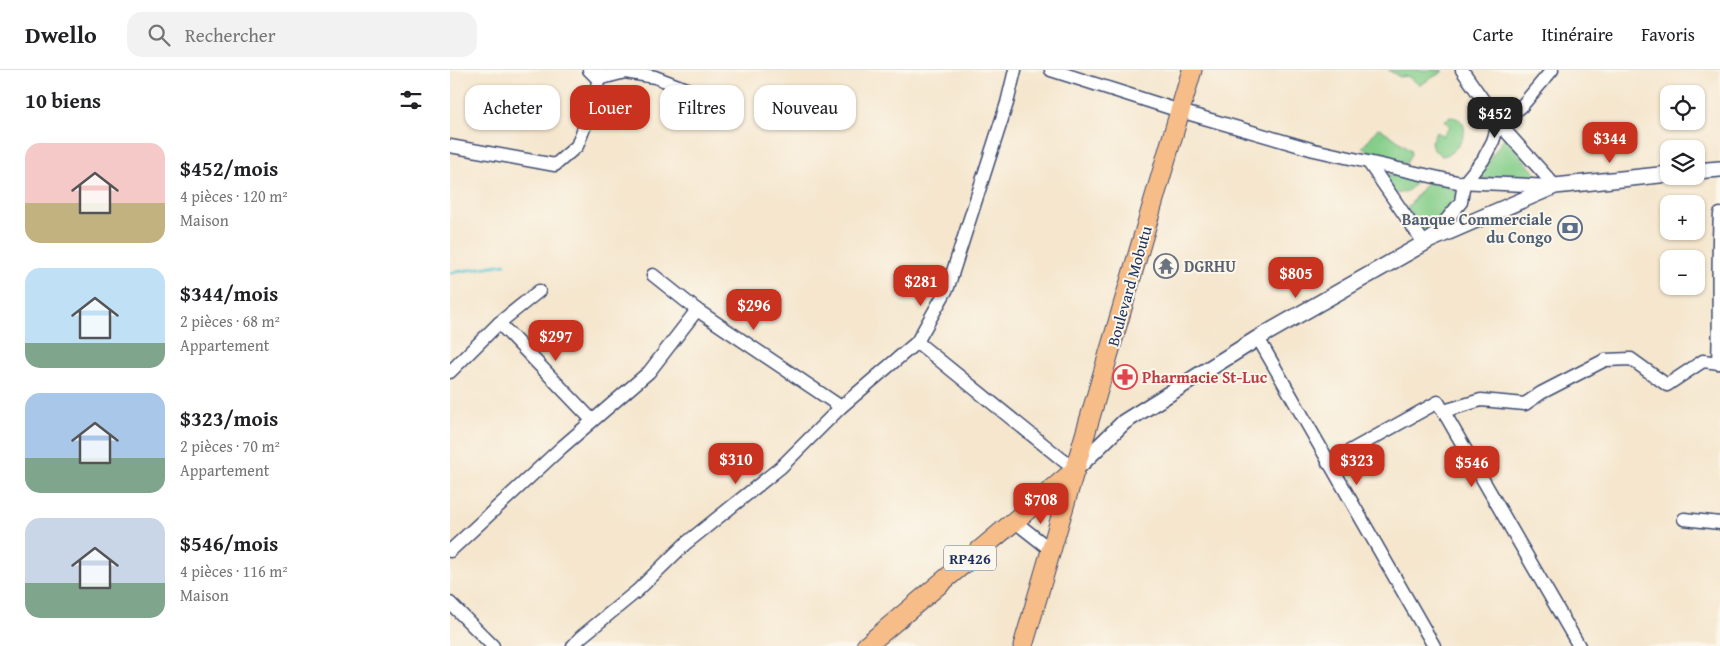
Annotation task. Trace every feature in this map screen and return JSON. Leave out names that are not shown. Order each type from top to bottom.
[{"type":"main road","name":"Boulevard Mobutu","points":[[1023,646],[1192,70]]},
{"type":"main road","name":"RP426","points":[[866,646],[1075,470]]},
{"type":"street","points":[[589,70],[600,75],[625,72],[656,76],[678,85]]},
{"type":"street","points":[[573,646],[581,637],[637,591],[685,544],[781,467],[841,407],[918,342],[948,287],[1007,104],[1015,70]]},
{"type":"street","points":[[1051,70],[1180,111],[1314,150],[1464,182],[1555,186],[1660,175]]},
{"type":"street","points":[[1462,70],[1499,122],[1555,186]]},
{"type":"street","points":[[1427,242],[1462,202],[1464,182],[1483,160],[1493,141],[1499,122],[1520,107],[1552,70]]},
{"type":"street","points":[[450,146],[555,165],[577,146],[591,110],[600,75]]},
{"type":"street","points":[[1369,162],[1427,242]]},
{"type":"street","points":[[1705,170],[1720,169]]},
{"type":"street","points":[[918,342],[1075,470],[1124,422],[1258,338],[1427,242],[1555,186]]},
{"type":"street","points":[[1444,411],[1481,400],[1525,404],[1541,393],[1605,360],[1630,359],[1667,385],[1703,361],[1719,363],[1718,246],[1720,214]]},
{"type":"street","points":[[653,275],[697,310],[841,407]]},
{"type":"street","points":[[450,372],[499,323],[539,291]]},
{"type":"street","points":[[450,551],[592,420],[649,372],[697,310]]},
{"type":"street","points":[[499,323],[592,420]]},
{"type":"street","points":[[1258,338],[1434,646]]},
{"type":"street","points":[[1328,463],[1438,402],[1579,646]]},
{"type":"street","points":[[1684,519],[1720,523]]},
{"type":"street","points":[[1014,521],[1051,550]]},
{"type":"street","points":[[450,603],[493,646]]},
{"type":"green space","points":[[1388,70],[1442,70],[1442,72],[1420,85],[1407,76],[1400,77]]},
{"type":"green space","points":[[1450,117],[1458,119],[1463,124],[1465,130],[1460,143],[1455,149],[1449,154],[1442,156],[1433,149],[1431,142],[1436,131],[1443,136],[1450,126],[1444,121]]},
{"type":"green space","points":[[1378,128],[1410,149],[1411,154],[1406,164],[1362,148]]},
{"type":"green space","points":[[1505,137],[1539,178],[1476,179]]},
{"type":"green space","points":[[1386,174],[1417,180],[1408,190],[1394,194],[1385,179]]},
{"type":"green space","points":[[1429,182],[1447,185],[1457,192],[1457,195],[1429,234],[1424,235],[1407,208]]},
{"type":"waterway","points":[[450,273],[505,264]]},
{"type":"place","name":"Banque Commerciale du Congo","points":[[1570,228]]},
{"type":"place","name":"DGRHU","points":[[1166,266]]},
{"type":"place","name":"Pharmacie St-Luc","points":[[1125,377]]}]
